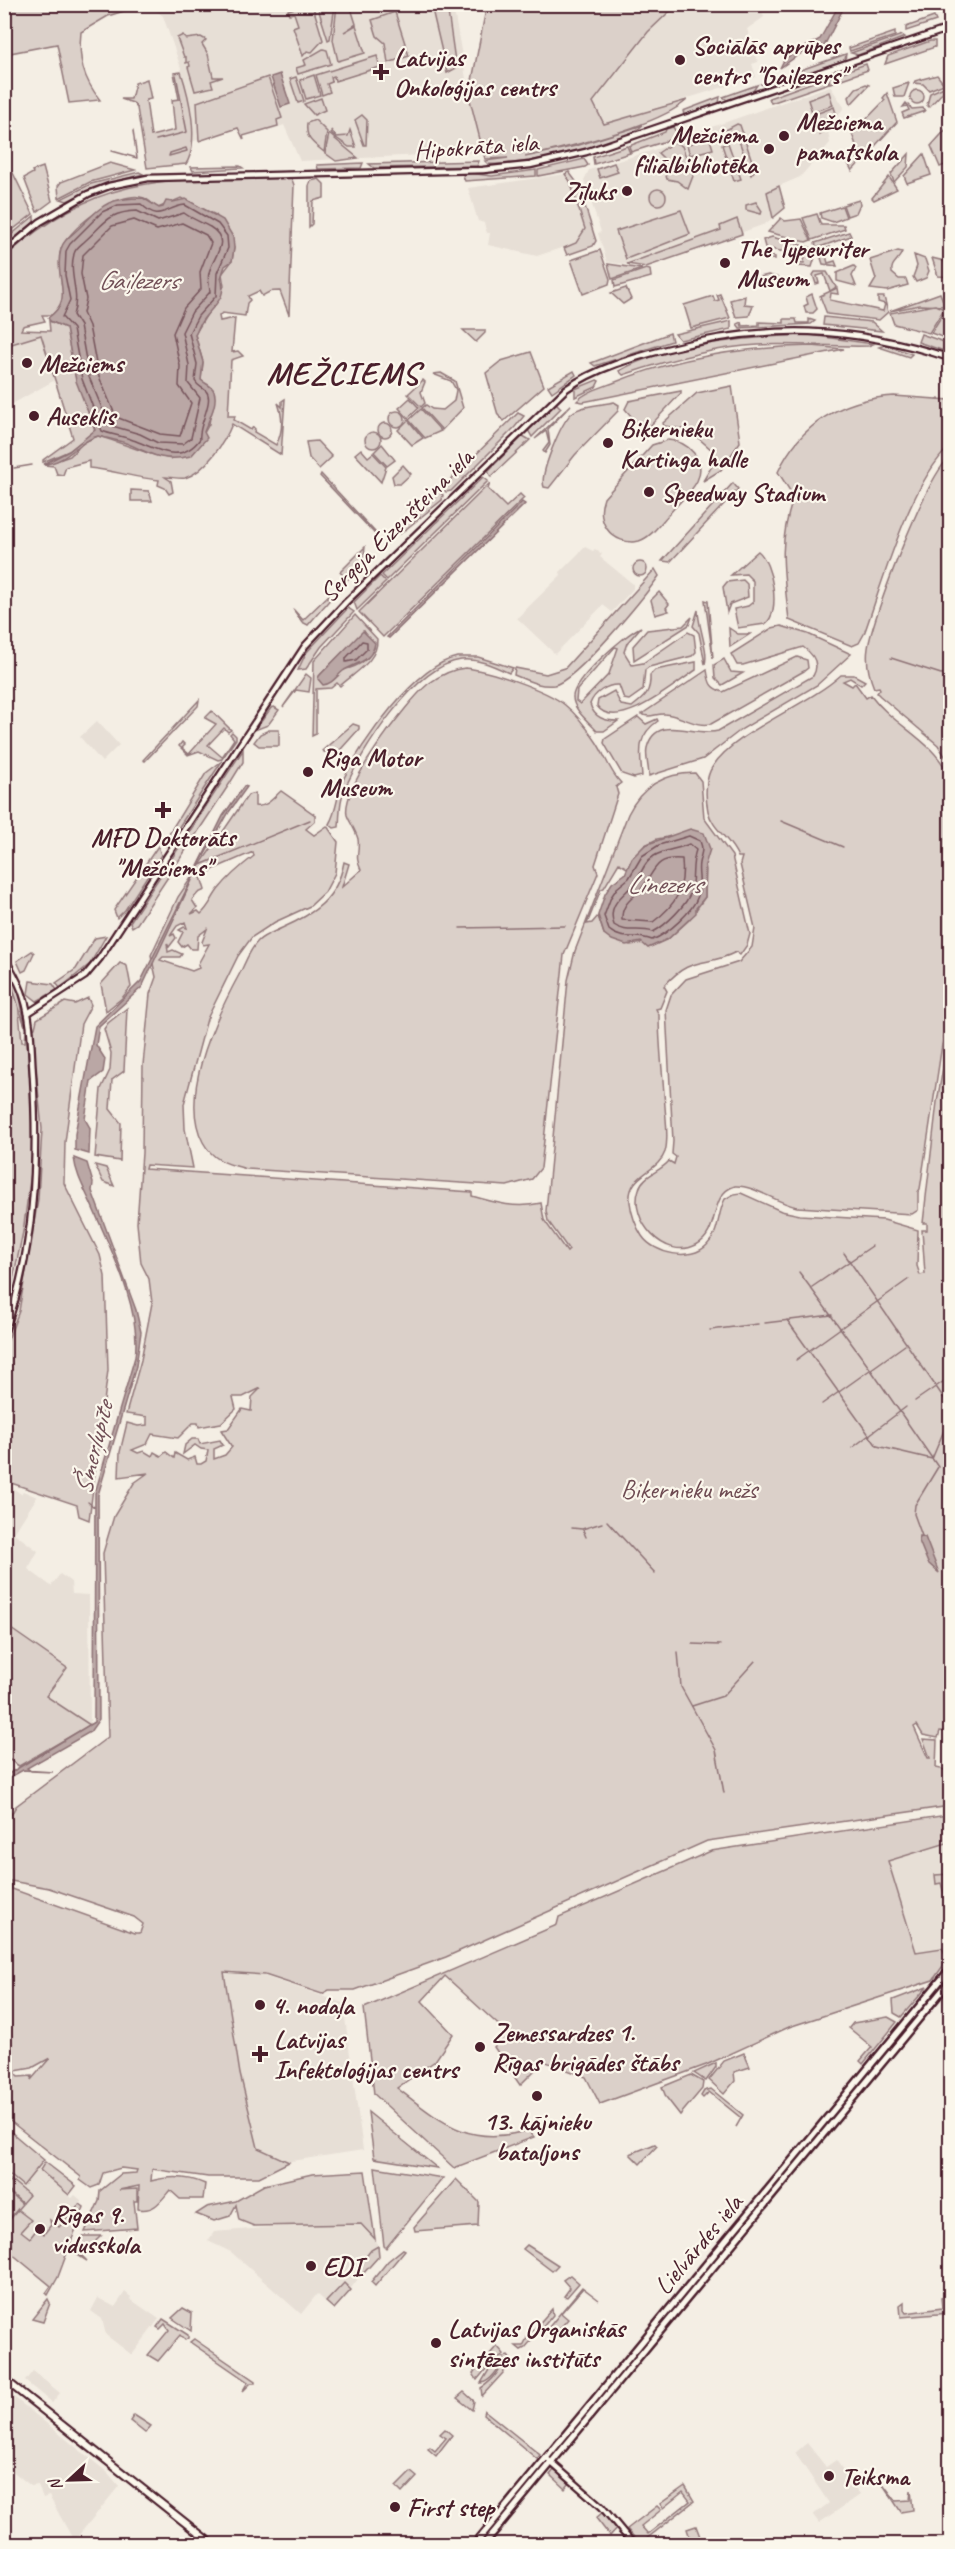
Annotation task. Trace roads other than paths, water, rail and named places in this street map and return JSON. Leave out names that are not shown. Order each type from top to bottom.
[{"type":"highway","points":[[4,2379],[212,2544]]},
{"type":"main road","name":"Lielvārdes iela","points":[[475,2544],[951,1969]]},
{"type":"main road","name":"Lielvārdes iela","points":[[484,2544],[951,1981]]},
{"type":"main road","points":[[846,2095],[852,2100]]},
{"type":"main road","points":[[795,2157],[801,2162]]},
{"type":"main road","points":[[656,2326],[661,2330]]},
{"type":"main road","points":[[640,2344],[646,2349]]},
{"type":"street","name":"Hipokrāta iela","points":[[4,252],[52,214],[109,186],[163,176],[483,170],[530,165],[586,152],[951,28]]},
{"type":"street","name":"Sergeja Eizenšteina iela","points":[[28,1013],[85,976],[100,958],[201,801],[314,634],[566,389],[594,373],[637,357],[717,337],[746,333],[799,330],[859,334],[951,358]]},
{"type":"street","points":[[4,957],[19,982],[28,1013],[37,1142],[28,1236],[14,1307],[4,1334]]},
{"type":"street","points":[[546,2458],[602,2507],[633,2544]]},
{"type":"water","points":[[839,5],[845,5],[823,48],[818,46],[800,54],[780,68],[785,58],[820,39]]},
{"type":"water","points":[[280,74],[290,104],[281,107],[271,77]]},
{"type":"water","name":"Gaiļezers","points":[[143,198],[159,208],[163,207],[166,201],[186,199],[223,220],[233,237],[232,261],[225,266],[221,278],[223,291],[221,297],[202,321],[195,335],[203,362],[201,380],[213,389],[215,394],[213,411],[204,432],[207,438],[191,456],[167,458],[98,436],[60,460],[44,464],[69,451],[95,430],[76,381],[66,328],[48,318],[61,303],[59,260],[62,246],[94,213],[107,204],[121,199]]},
{"type":"water","points":[[522,502],[525,504],[389,638],[387,637]]},
{"type":"water","points":[[363,631],[375,643],[370,655],[323,685],[318,679],[319,676]]},
{"type":"water","points":[[244,786],[247,787],[229,812],[200,863],[142,987],[99,1026],[96,1045],[105,1059],[103,1072],[91,1081],[85,1119],[90,1128],[89,1154],[75,1150],[75,1134],[95,1026],[141,981],[223,816]]},
{"type":"water","name":"Linezers","points":[[690,829],[704,833],[710,849],[705,865],[705,897],[696,908],[696,913],[668,939],[648,948],[641,942],[626,945],[604,934],[598,915],[605,894],[612,883],[625,874],[632,858],[645,845]]},
{"type":"water","points":[[74,1158],[87,1163],[93,1183],[92,1191],[136,1310],[141,1332],[136,1366],[98,1495],[99,1719],[90,1732],[27,1768],[30,1770],[23,1770],[5,1780],[5,1776],[94,1722],[95,1493],[135,1357],[134,1320],[123,1280],[79,1176]]},
{"type":"water","points":[[920,1536],[925,1537],[939,1573],[928,1563],[919,1541]]},
{"type":"waterway","points":[[156,140],[187,132],[176,75]]},
{"type":"waterway","points":[[112,151],[137,158],[133,131]]},
{"type":"waterway","points":[[186,148],[187,151],[169,156],[170,153],[186,148]]},
{"type":"waterway","points":[[14,468],[32,465]]},
{"type":"waterway","points":[[891,658],[941,674],[950,673]]},
{"type":"waterway","points":[[200,865],[310,820]]},
{"type":"waterway","points":[[781,821],[843,847]]},
{"type":"waterway","points":[[460,928],[565,926]]},
{"type":"waterway","points":[[812,1287],[872,1246]]},
{"type":"waterway","points":[[844,1253],[950,1407]]},
{"type":"waterway","points":[[799,1272],[938,1467],[915,1505],[914,1514],[922,1536]]},
{"type":"waterway","points":[[796,1360],[909,1279]]},
{"type":"waterway","points":[[765,1323],[832,1315]]},
{"type":"waterway","points":[[787,1320],[877,1446],[932,1459],[950,1416]]},
{"type":"waterway","points":[[710,1330],[758,1324]]},
{"type":"waterway","points":[[822,1404],[905,1345]]},
{"type":"waterway","points":[[915,1401],[950,1377]]},
{"type":"waterway","points":[[852,1448],[906,1407]]},
{"type":"waterway","name":"Šmerļupīte","points":[[88,1502],[94,1507]]},
{"type":"waterway","points":[[607,1521],[655,1573]]},
{"type":"waterway","points":[[572,1528],[582,1529],[602,1523]]},
{"type":"waterway","points":[[583,1530],[586,1537]]},
{"type":"waterway","points":[[692,1644],[720,1645]]},
{"type":"waterway","points":[[678,1652],[681,1687],[716,1750],[724,1793]]},
{"type":"waterway","points":[[692,1706],[723,1696],[755,1661]]},
{"type":"place","name":"Sociālās aprūpes centrs \"Gaiļezers\"","points":[[680,60]]},
{"type":"place","name":"Latvijas Onkoloģijas centrs","points":[[381,72]]},
{"type":"place","name":"Mežciema pamatskola","points":[[784,136]]},
{"type":"place","name":"Mežciema filiālbibliotēka","points":[[769,149]]},
{"type":"place","name":"Zīļuks","points":[[627,191]]},
{"type":"place","name":"The Typewriter Museum","points":[[725,263]]},
{"type":"place","name":"Mežciems","points":[[27,363]]},
{"type":"place","name":"Auseklis","points":[[34,416]]},
{"type":"place","name":"Biķernieku Kartinga halle","points":[[608,443]]},
{"type":"place","name":"Speedway Stadium","points":[[649,492]]},
{"type":"place","name":"Riga Motor Museum","points":[[308,772]]},
{"type":"place","name":"MFD Doktorāts \"Mežciems\"","points":[[163,810]]},
{"type":"place","name":"4. nodaļa","points":[[260,2005]]},
{"type":"place","name":"Zemessardzes 1. Rīgas brigādes štābs","points":[[480,2047]]},
{"type":"place","name":"Latvijas Infektoloģijas centrs","points":[[260,2054]]},
{"type":"place","name":"13. kājnieku bataljons","points":[[537,2096]]},
{"type":"place","name":"Rīgas 9. vidusskola","points":[[40,2229]]},
{"type":"place","name":"EDI","points":[[311,2266]]},
{"type":"place","name":"Latvijas Organiskās sintēzes institūts","points":[[436,2343]]},
{"type":"place","name":"Teiksma","points":[[829,2476]]},
{"type":"place","name":"First step","points":[[395,2507]]},
{"type":"district","name":"MEŽCIEMS","points":[[343,373]]},
{"type":"park label","name":"Biķernieku mežs","points":[[689,1489]]}]
